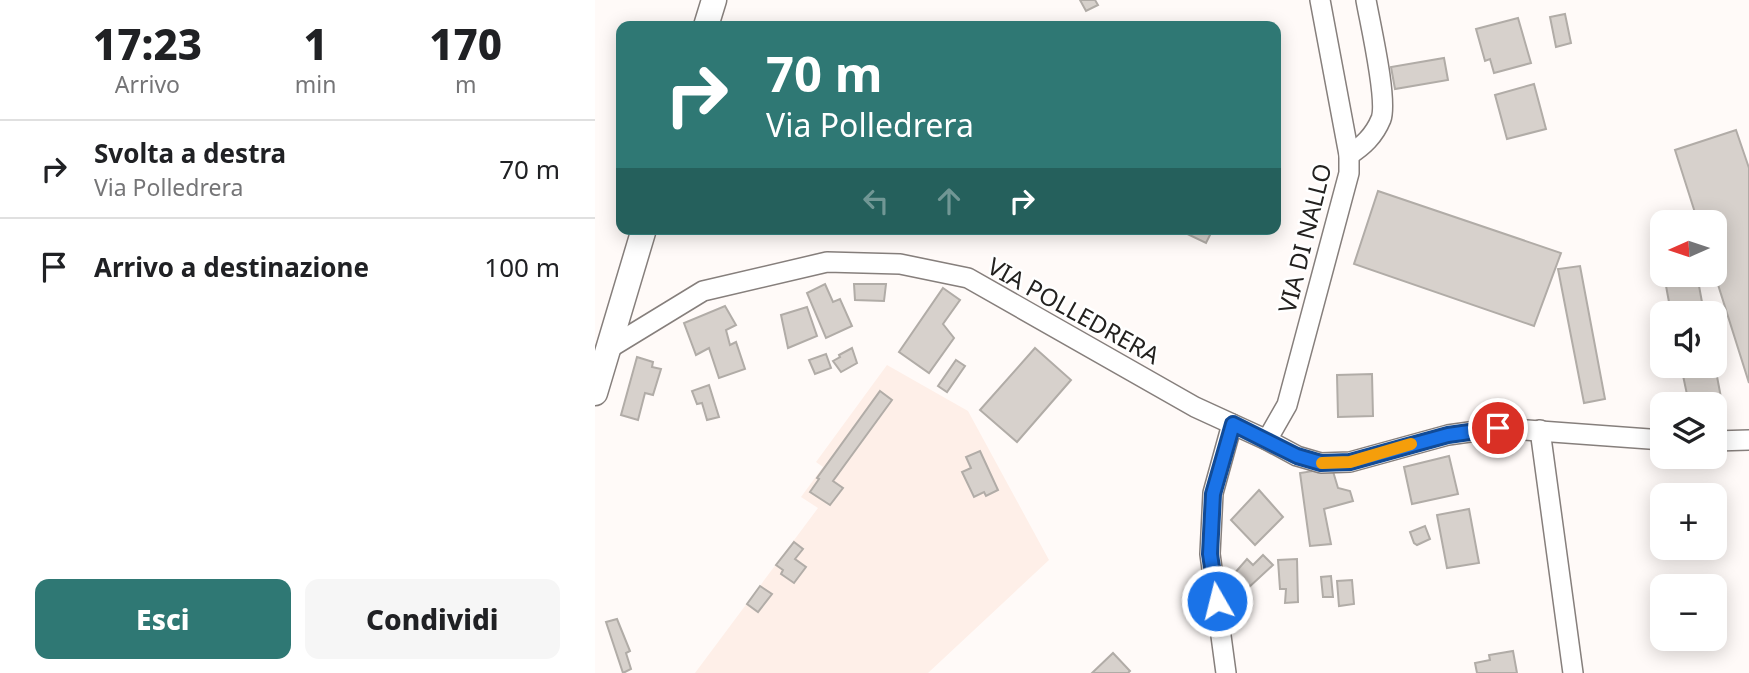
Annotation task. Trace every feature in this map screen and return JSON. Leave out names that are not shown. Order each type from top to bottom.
[{"type":"main road","points":[[707,21],[713,0]]},
{"type":"main road","points":[[595,393],[642,235]]},
{"type":"street","name":"VIA DI NALLO","points":[[1267,440],[1287,405],[1349,173],[1349,155],[1320,0]]},
{"type":"street","points":[[1349,155],[1366,144],[1382,117],[1381,86],[1366,0]]},
{"type":"street","name":"VIA POLLEDRERA","points":[[608,349],[703,291],[827,262],[900,264],[968,278],[1195,407],[1297,456],[1321,463],[1350,462],[1448,435],[1498,428],[1650,439]]},
{"type":"street","points":[[1226,673],[1210,554],[1213,494],[1233,424]]},
{"type":"street","points":[[1540,430],[1573,673]]},
{"type":"street","points":[[1727,441],[1749,440]]},
{"type":"shaded area","points":[[887,365],[968,411],[1049,560],[928,673],[695,673],[818,508],[801,497],[823,467],[816,462]]},
{"type":"building","points":[[1080,0],[1095,0],[1098,5],[1086,11]]},
{"type":"building","points":[[1565,14],[1571,43],[1556,47],[1550,17]]},
{"type":"building","points":[[1518,18],[1531,63],[1494,73],[1490,59],[1485,61],[1476,29]]},
{"type":"building","points":[[1444,58],[1448,80],[1395,89],[1391,67]]},
{"type":"building","points":[[1534,84],[1546,129],[1507,139],[1495,95]]},
{"type":"building","points":[[1736,130],[1749,168],[1749,383],[1727,313],[1727,301],[1723,301],[1719,287],[1727,287],[1727,210],[1694,210],[1675,150]]},
{"type":"building","points":[[1378,191],[1561,253],[1534,326],[1354,264]]},
{"type":"building","points":[[1189,235],[1210,235],[1206,243]]},
{"type":"building","points":[[1580,266],[1605,399],[1584,403],[1558,269]]},
{"type":"building","points":[[825,284],[833,302],[840,299],[852,326],[826,338],[807,293]]},
{"type":"building","points":[[854,284],[886,284],[884,301],[855,300]]},
{"type":"building","points":[[1666,287],[1699,287],[1702,301],[1669,301]]},
{"type":"building","points":[[943,288],[960,300],[943,324],[954,338],[929,373],[899,352]]},
{"type":"building","points":[[725,306],[736,325],[726,330],[730,345],[736,342],[745,369],[719,378],[709,348],[696,355],[684,323]]},
{"type":"building","points":[[807,307],[817,336],[788,348],[781,315]]},
{"type":"building","points":[[852,348],[857,363],[841,372],[833,361]]},
{"type":"building","points":[[1035,348],[1071,380],[1017,442],[980,410]]},
{"type":"building","points":[[826,354],[831,368],[815,374],[809,360]]},
{"type":"building","points":[[637,357],[653,362],[652,367],[661,369],[653,395],[645,393],[638,420],[621,415]]},
{"type":"building","points":[[956,360],[965,366],[947,392],[938,386]]},
{"type":"building","points":[[1372,374],[1373,416],[1338,417],[1337,375]]},
{"type":"building","points":[[1684,378],[1717,378],[1720,392],[1686,392]]},
{"type":"building","points":[[709,385],[719,417],[707,420],[702,403],[697,404],[692,391]]},
{"type":"building","points":[[880,391],[892,400],[833,481],[843,488],[830,505],[810,492],[819,479],[817,478]]},
{"type":"building","points":[[980,451],[998,490],[986,496],[984,492],[974,497],[962,472],[971,468],[966,457]]},
{"type":"building","points":[[1449,456],[1458,494],[1412,504],[1404,467]]},
{"type":"building","points":[[1332,468],[1338,488],[1350,491],[1353,501],[1324,509],[1331,544],[1310,546],[1300,473]]},
{"type":"building","points":[[1259,490],[1283,517],[1255,545],[1231,520]]},
{"type":"building","points":[[1469,509],[1479,563],[1447,568],[1437,515]]},
{"type":"building","points":[[1425,526],[1430,539],[1417,545],[1410,532]]},
{"type":"building","points":[[794,542],[803,549],[795,559],[806,567],[794,583],[781,574],[783,570],[776,565]]},
{"type":"building","points":[[1263,555],[1273,565],[1247,589],[1249,593],[1241,601],[1226,583],[1247,559],[1253,565]]},
{"type":"building","points":[[1297,559],[1298,602],[1285,603],[1286,589],[1280,589],[1278,560]]},
{"type":"building","points":[[1331,576],[1333,597],[1323,597],[1321,577]]},
{"type":"building","points":[[1352,580],[1354,604],[1339,606],[1337,581]]},
{"type":"building","points":[[760,586],[772,594],[758,612],[747,604]]},
{"type":"building","points":[[617,619],[630,651],[626,653],[631,669],[623,673],[606,622]]},
{"type":"building","points":[[1513,651],[1517,673],[1477,673],[1475,663],[1490,660],[1489,655]]},
{"type":"building","points":[[1113,653],[1130,671],[1128,673],[1092,673]]},
{"type":"slow traffic","points":[[1322,463],[1350,462],[1411,444]]},
{"type":"route","points":[[1217,601],[1210,554],[1213,494],[1233,424],[1297,456],[1321,463],[1350,462],[1448,435],[1498,428]]}]
